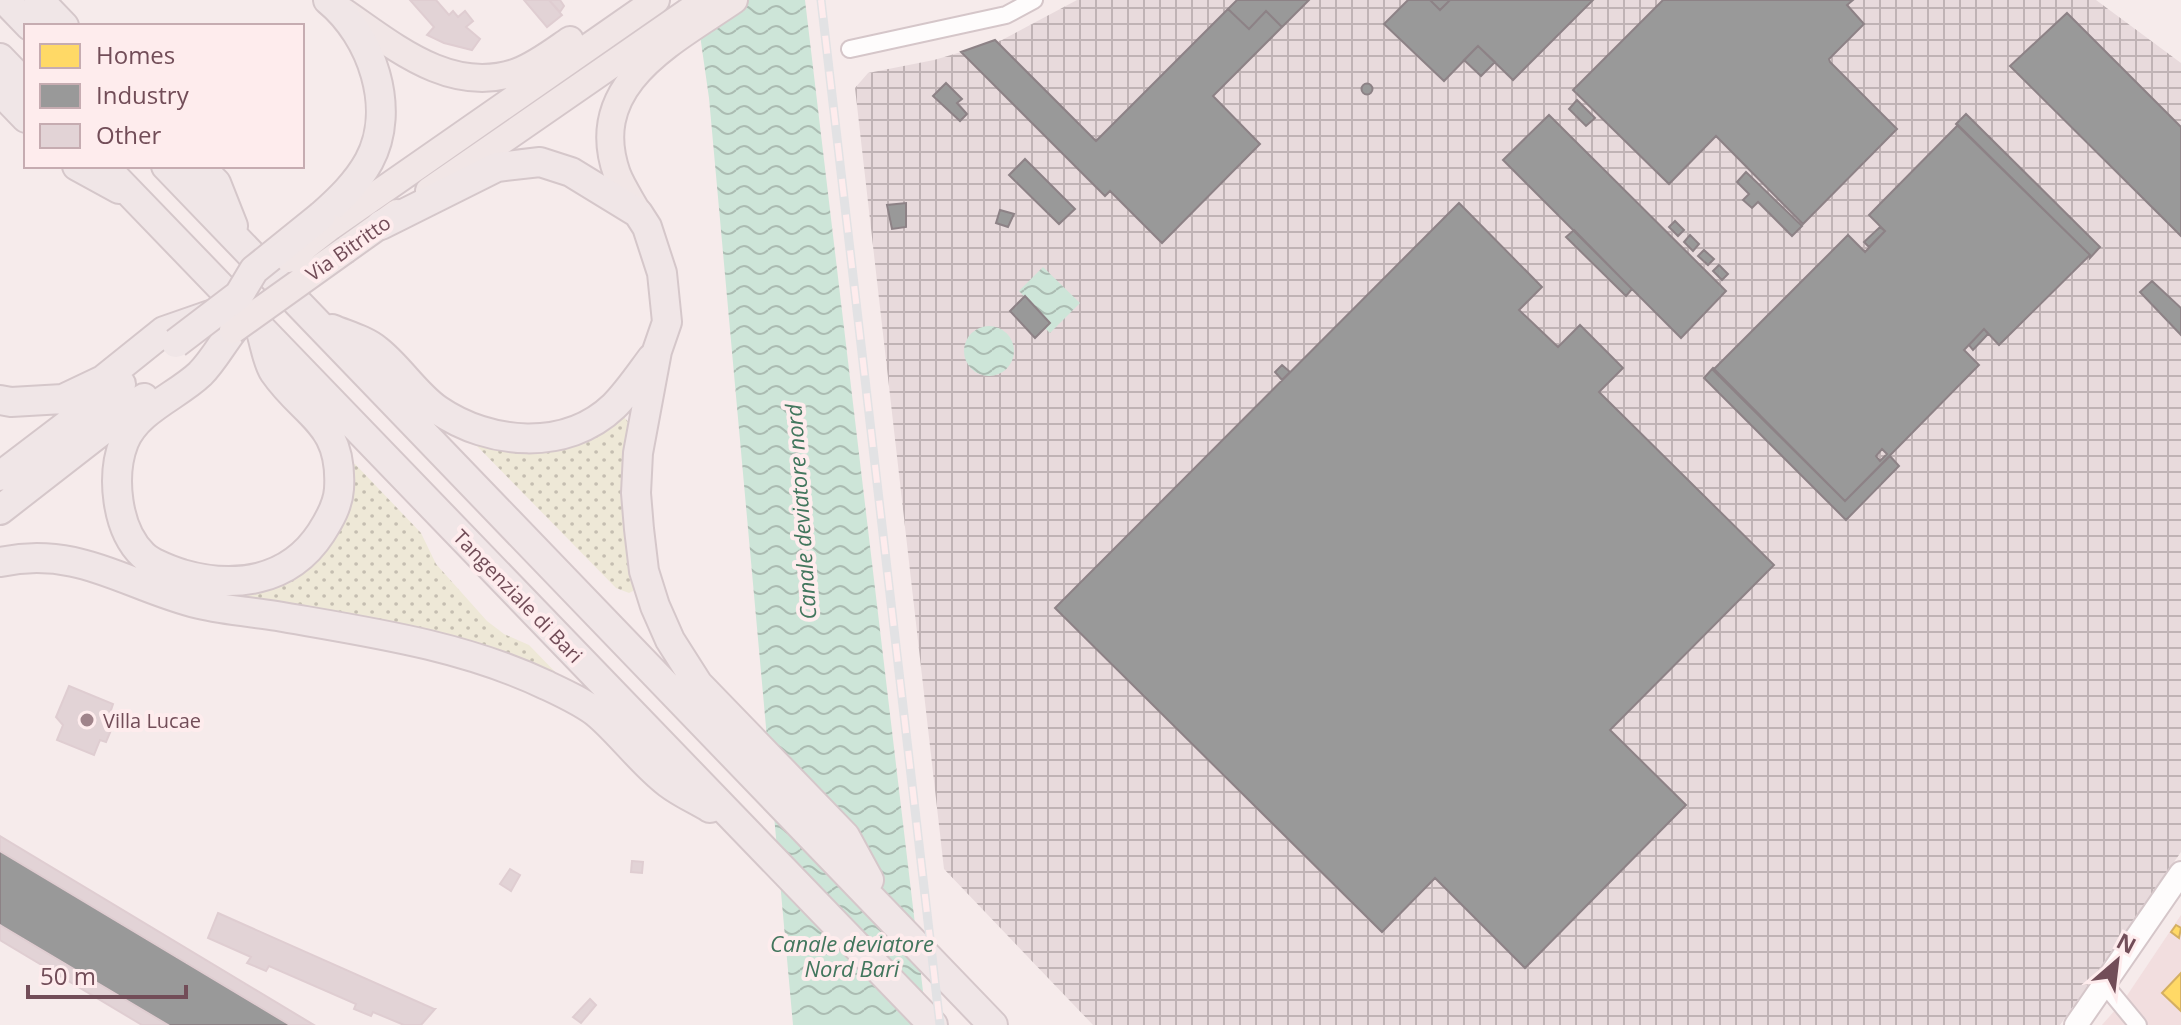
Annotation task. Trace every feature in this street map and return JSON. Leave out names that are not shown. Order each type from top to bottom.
[{"type":"highway","points":[[5,0],[28,24]]},
{"type":"highway","points":[[39,0],[62,24]]},
{"type":"highway","name":"Via Bitritto","points":[[0,476],[184,352],[236,324],[239,295],[254,270],[326,222],[357,179],[371,158],[381,117],[378,81],[365,47],[334,5]]},
{"type":"highway","points":[[0,58],[24,83]]},
{"type":"highway","points":[[0,91],[24,116]]},
{"type":"highway","points":[[381,225],[497,167],[540,162],[571,172],[638,213],[647,227],[662,273],[667,322],[657,351],[638,453],[636,493],[644,571],[670,640],[755,761]]},
{"type":"highway","points":[[81,168],[133,197]]},
{"type":"highway","name":"Tangenziale di Bari","points":[[106,168],[236,324],[740,826],[933,1025]]},
{"type":"highway","points":[[168,168],[318,323],[755,761],[845,836],[887,914],[985,1017]]},
{"type":"highway","points":[[201,168],[216,183],[239,241]]},
{"type":"highway","points":[[318,323],[375,348],[435,408],[468,428],[513,438],[554,435],[586,425],[613,407],[657,351]]},
{"type":"highway","points":[[236,324],[328,430],[337,455],[340,491],[333,515],[315,542],[292,563],[266,576],[236,582],[208,581],[173,571],[144,556],[125,526],[116,493],[117,466],[125,439],[141,418],[201,373],[236,324]]},
{"type":"highway","points":[[0,400],[63,399],[103,380],[164,331],[236,324]]},
{"type":"highway","name":"Via Bitritto","points":[[0,510],[184,352]]},
{"type":"highway","points":[[0,562],[46,559],[79,562],[201,604],[382,635],[455,651],[502,667],[546,685],[596,713],[668,783],[740,826]]},
{"type":"main road","points":[[334,5],[399,51],[437,71],[464,77],[484,77],[517,72],[545,57],[629,0]]},
{"type":"main road","name":"Via Bitritto","points":[[326,222],[515,100],[656,0]]},
{"type":"main road","name":"Via Bitritto","points":[[236,324],[705,0]]},
{"type":"main road","points":[[638,213],[617,174],[611,144],[614,114],[621,90],[639,67],[734,0]]},
{"type":"street","points":[[850,49],[1006,15],[1034,0]]},
{"type":"street","points":[[2076,1025],[2179,880]]},
{"type":"street","points":[[2105,985],[2138,1025]]},
{"type":"shaded area","points":[[1077,0],[2096,0],[2181,63],[2181,852],[2060,1025],[1093,1025],[944,869],[855,88],[868,73],[934,60],[1002,40]]},
{"type":"shaded area","points":[[624,417],[630,424],[636,584],[629,593],[616,588],[476,445]]},
{"type":"shaded area","points":[[355,464],[421,533],[436,564],[487,621],[504,634],[529,645],[561,678],[229,596],[250,591],[353,487]]},
{"type":"shaded area","points":[[2181,915],[2181,1025],[2102,1025],[2124,1000]]},
{"type":"water","name":"Canale deviatore Nord Bari","points":[[695,0],[805,0],[927,1025],[793,1025],[709,98]]},
{"type":"water","points":[[1043,267],[1080,303],[1050,333],[1045,328],[1050,323],[1019,291]]},
{"type":"water","points":[[989,326],[1007,333],[1014,351],[1007,369],[989,376],[971,369],[964,351],[971,333]]},
{"type":"building: Homes","points":[[2176,925],[2181,928],[2179,938],[2171,932]]},
{"type":"building: Homes","points":[[2181,973],[2181,1011],[2162,993]]},
{"type":"building: Industry","points":[[1237,0],[1309,0],[1282,27],[1266,11],[1249,29],[1228,9]]},
{"type":"building: Industry","points":[[1408,0],[1430,0],[1440,10],[1450,0],[1593,0],[1513,80],[1478,46],[1444,81],[1384,24]]},
{"type":"building: Industry","points":[[1430,0],[1450,0],[1440,10]]},
{"type":"building: Industry","points":[[1663,0],[1853,0],[1847,5],[1864,24],[1829,59],[1830,62],[1897,129],[1803,224],[1716,136],[1669,184],[1573,90]]},
{"type":"building: Industry","points":[[1228,9],[1249,29],[1266,11],[1282,27],[1213,96],[1260,144],[1162,243],[1110,191],[1105,196],[961,52],[995,40],[1096,141]]},
{"type":"building: Industry","points":[[2067,13],[2181,127],[2181,236],[2010,66]]},
{"type":"building: Industry","points":[[1478,46],[1495,62],[1481,76],[1464,60]]},
{"type":"building: Industry","points":[[946,83],[962,99],[957,103],[967,114],[960,121],[933,96]]},
{"type":"building: Industry","points":[[1367,84],[1372,89],[1367,94],[1362,89]]},
{"type":"building: Industry","points":[[1577,100],[1595,118],[1586,126],[1569,109]]},
{"type":"building: Industry","points":[[1966,114],[2100,247],[2090,258],[1956,124]]},
{"type":"building: Industry","points":[[1549,115],[1726,291],[1681,338],[1503,160]]},
{"type":"building: Industry","points":[[1958,125],[2090,255],[1999,345],[1984,329],[1964,350],[1979,365],[1845,501],[1713,370],[1848,235],[1865,252],[1885,231],[1869,215]],"holes":[[[1882,449],[1887,454],[1880,461],[1876,456]]]},
{"type":"building: Industry","points":[[1025,159],[1075,209],[1059,224],[1009,175]]},
{"type":"building: Industry","points":[[1746,172],[1802,226],[1792,236],[1758,202],[1752,208],[1743,200],[1749,194],[1737,182]]},
{"type":"building: Industry","points":[[906,203],[906,227],[892,229],[887,205]]},
{"type":"building: Industry","points":[[1459,203],[1542,287],[1519,310],[1558,347],[1580,325],[1623,368],[1599,392],[1774,565],[1610,730],[1686,805],[1525,968],[1435,878],[1382,932],[1055,608]]},
{"type":"building: Industry","points":[[1000,210],[1014,214],[1008,227],[996,223]]},
{"type":"building: Industry","points":[[1675,221],[1684,230],[1678,236],[1669,227]]},
{"type":"building: Industry","points":[[1880,227],[1885,231],[1869,247],[1864,242]]},
{"type":"building: Industry","points":[[1574,230],[1632,289],[1626,296],[1566,237]]},
{"type":"building: Industry","points":[[1690,235],[1699,244],[1693,251],[1684,242]]},
{"type":"building: Industry","points":[[1704,250],[1714,259],[1708,265],[1698,256]]},
{"type":"building: Industry","points":[[1719,265],[1728,274],[1722,280],[1713,271]]},
{"type":"building: Industry","points":[[2152,281],[2181,308],[2181,335],[2140,292]]},
{"type":"building: Industry","points":[[1025,296],[1050,323],[1035,338],[1010,311]]},
{"type":"building: Industry","points":[[1984,329],[1988,334],[1973,350],[1969,345]]},
{"type":"building: Industry","points":[[1282,365],[1290,372],[1282,380],[1275,372]]},
{"type":"building: Industry","points":[[1713,368],[1845,501],[1890,456],[1899,466],[1846,520],[1704,378]]},
{"type":"building: Industry","points":[[0,851],[290,1025],[168,1025],[0,925]]},
{"type":"building: Other","points":[[410,0],[436,0],[449,15],[453,11],[458,17],[465,11],[473,21],[466,27],[480,39],[472,50],[427,35],[434,27]]},
{"type":"building: Other","points":[[524,0],[549,0],[562,15],[547,27]]},
{"type":"building: Other","points":[[549,0],[560,0],[564,6],[560,12]]},
{"type":"building: Other","name":"Villa Lucae","points":[[69,686],[113,704],[110,713],[117,716],[106,742],[100,740],[94,755],[57,740],[63,725],[56,717]]},
{"type":"building: Other","points":[[0,836],[314,1025],[290,1025],[0,851]]},
{"type":"building: Other","points":[[632,861],[643,862],[642,873],[631,872]]},
{"type":"building: Other","points":[[510,869],[520,875],[511,891],[500,884]]},
{"type":"building: Other","points":[[218,913],[435,1009],[421,1025],[404,1025],[373,1012],[371,1016],[354,1009],[356,1004],[269,966],[266,971],[247,963],[251,957],[208,938]]},
{"type":"building: Other","points":[[0,925],[168,1025],[142,1025],[0,940]]},
{"type":"building: Other","points":[[590,999],[596,1005],[581,1023],[573,1017]]},
{"type":"railway","points":[[821,0],[940,1025]]},
{"type":"place","name":"Villa Lucae","points":[[87,720]]},
{"type":"water label","name":"Canale deviatore nord","points":[[800,512]]}]
